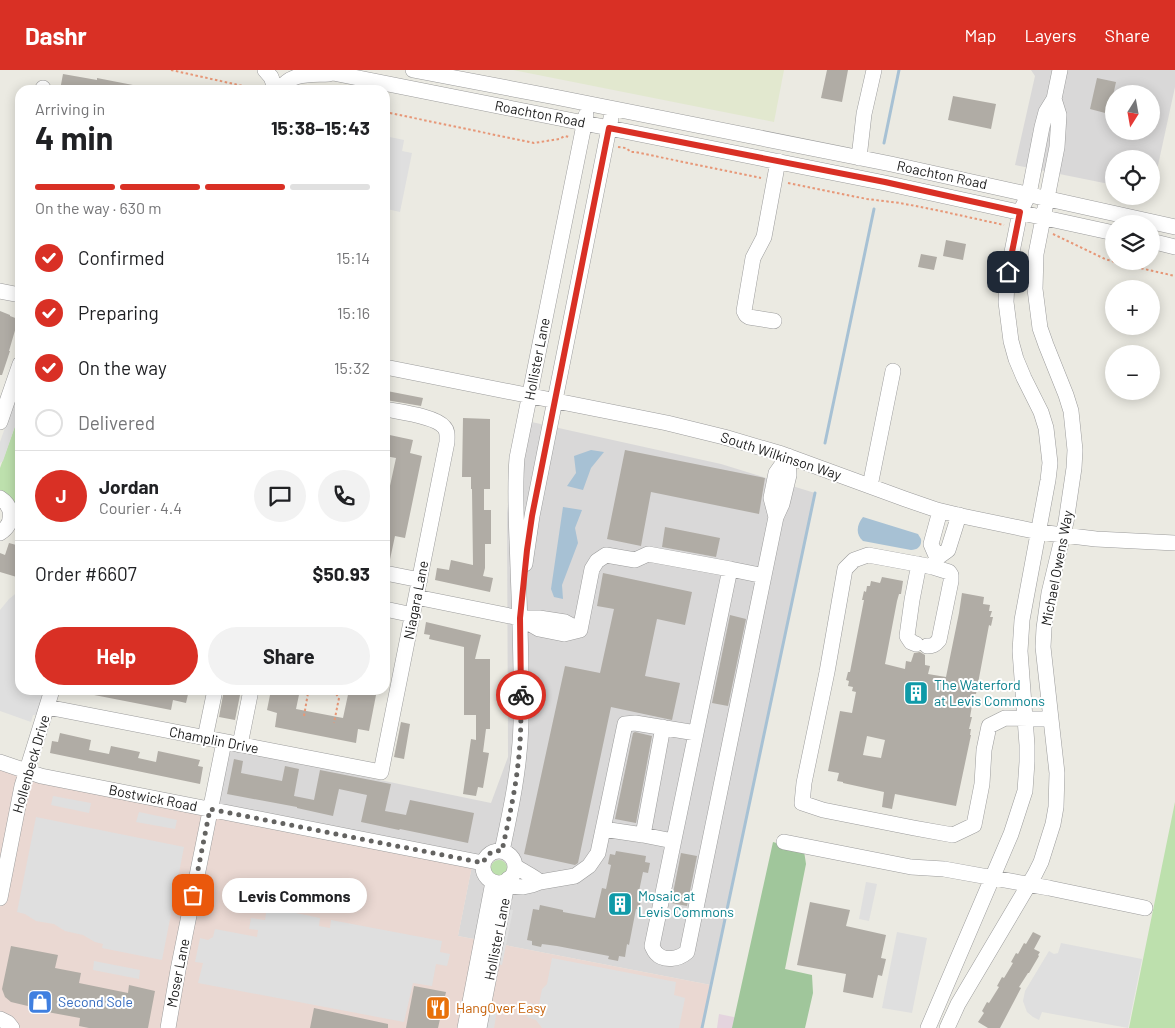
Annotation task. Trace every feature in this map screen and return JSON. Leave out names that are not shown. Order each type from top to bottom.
[{"type":"street","points":[[266,70],[275,85]]},
{"type":"street","name":"Roachton Road","points":[[318,70],[885,182],[1024,203]]},
{"type":"street","name":"Roachton Road","points":[[413,70],[588,103],[859,158],[1045,208],[1175,227]]},
{"type":"street","points":[[859,158],[864,114],[874,70]]},
{"type":"street","points":[[1054,99],[1060,70]]},
{"type":"street","points":[[282,85],[299,75],[334,73]]},
{"type":"street","name":"Michael Owens Way","points":[[928,1028],[993,878],[1011,834],[1025,791],[1027,762],[1020,636],[1050,463],[1046,428],[1041,412],[1024,378],[1011,341],[1006,302],[1009,268],[1024,203],[1046,112],[1054,99]]},
{"type":"street","name":"Michael Owens Way","points":[[947,1028],[958,1004],[1038,868],[1053,824],[1056,807],[1057,773],[1044,647],[1044,628],[1049,592],[1071,490],[1075,443],[1071,411],[1040,328],[1035,289],[1036,254],[1057,147],[1059,115],[1054,99]]},
{"type":"street","name":"Hollister Lane","points":[[502,851],[515,787],[520,743],[520,618],[516,514],[517,458],[588,103]]},
{"type":"street","name":"Hollister Lane","points":[[520,618],[532,516],[613,108]]},
{"type":"street","points":[[774,321],[749,317],[744,311],[753,258],[764,237],[778,161]]},
{"type":"street","name":"Roachton Road","points":[[1045,208],[1105,230]]},
{"type":"street","points":[[1160,243],[1175,247]]},
{"type":"street","points":[[0,291],[15,294]]},
{"type":"street","name":"South Wilkinson Way","points":[[390,368],[699,430],[752,444],[905,499],[959,516],[1062,536],[1175,543]]},
{"type":"street","points":[[870,486],[893,371]]},
{"type":"street","points":[[0,422],[15,378]]},
{"type":"street","name":"Niagara Lane","points":[[381,772],[448,434],[444,427],[431,419],[390,410]]},
{"type":"street","points":[[730,569],[652,946],[657,954],[674,959],[682,957],[687,952],[776,517],[782,504],[789,475],[788,456]]},
{"type":"street","points":[[0,498],[8,505],[15,521],[0,533]]},
{"type":"street","points":[[940,511],[931,544],[930,563],[912,600],[907,636],[911,642],[921,645],[932,646],[936,644],[939,640],[951,581],[949,572],[930,563],[868,555],[854,560],[845,569],[827,672],[804,782],[802,803],[823,810],[954,834],[974,825],[982,784],[984,750],[989,726],[1005,718],[1051,718]]},
{"type":"street","points":[[930,563],[948,550],[959,516]]},
{"type":"street","points":[[416,597],[520,618],[540,618],[565,622],[580,630],[592,569],[596,561],[606,555],[635,560],[648,554],[764,576]]},
{"type":"street","points":[[390,574],[420,580]]},
{"type":"street","points":[[390,610],[413,615]]},
{"type":"street","name":"Hollenbeck Drive","points":[[0,898],[22,786],[51,695]]},
{"type":"street","points":[[205,738],[214,695]]},
{"type":"street","points":[[240,745],[250,695]]},
{"type":"street","name":"Champlin Drive","points":[[47,707],[381,772]]},
{"type":"street","points":[[506,878],[523,887],[575,876],[590,866],[598,853],[625,724],[635,723],[696,733]]},
{"type":"street","points":[[643,836],[663,727]]},
{"type":"street","name":"Moser Lane","points":[[168,1028],[224,742]]},
{"type":"street","name":"Bostwick Road","points":[[0,762],[41,776],[483,863]]},
{"type":"street","points":[[603,829],[674,841]]},
{"type":"street","points":[[784,842],[911,867],[944,869],[1029,884],[1145,908]]},
{"type":"street","points":[[483,863],[488,854],[502,851],[507,853],[514,861],[506,878]]},
{"type":"street","name":"Hollister Lane","points":[[483,863],[484,872],[489,879],[506,878]]},
{"type":"street","points":[[506,878],[522,871],[540,882]]},
{"type":"street","name":"Hollister Lane","points":[[465,1028],[506,878]]},
{"type":"street","name":"Hollister Lane","points":[[479,1028],[506,878]]},
{"type":"street","points":[[0,1019],[8,1023],[12,1028]]},
{"type":"path","points":[[171,70],[239,85]]},
{"type":"path","points":[[390,113],[534,143],[560,139],[565,136]]},
{"type":"path","points":[[626,148],[631,152],[774,181],[867,199],[900,203],[1006,225]]},
{"type":"path","points":[[1053,234],[1105,259],[1175,276]]},
{"type":"path","points":[[304,716],[308,695]]},
{"type":"path","points":[[334,723],[339,698],[337,695]]},
{"type":"shaded area","points":[[1031,70],[1175,70],[1175,87],[1160,156],[1160,150],[1105,150],[1105,183],[1015,165],[1035,76]]},
{"type":"shaded area","points":[[390,137],[404,140],[402,151],[412,153],[400,212],[390,210]]},
{"type":"shaded area","points":[[15,398],[15,426],[3,461],[0,463],[0,442]]},
{"type":"shaded area","points":[[518,419],[721,464],[815,493],[711,985],[458,936],[473,861],[213,808],[225,748],[491,803],[508,757],[507,513]]},
{"type":"shaded area","points":[[15,594],[15,695],[43,695],[37,715],[33,715],[31,722],[0,711],[0,610]]},
{"type":"shaded area","points":[[0,762],[473,861],[458,936],[711,985],[702,1028],[0,1028]]},
{"type":"shaded area","points":[[53,796],[91,803],[89,813],[51,805]]},
{"type":"shaded area","points":[[139,812],[177,820],[175,829],[136,822]]},
{"type":"shaded area","points":[[36,817],[184,847],[162,960],[102,948],[103,944],[83,935],[65,931],[54,924],[36,921],[25,914],[17,912]]},
{"type":"shaded area","points":[[866,882],[877,884],[869,921],[859,919]]},
{"type":"shaded area","points":[[267,907],[320,918],[319,926],[330,928],[331,920],[442,941],[440,952],[450,954],[447,966],[436,964],[432,986],[413,983],[404,1022],[198,983],[203,963],[195,962],[200,938],[208,940],[213,937],[215,929],[257,937],[258,930],[249,929],[251,918],[265,920]]},
{"type":"shaded area","points":[[507,909],[513,910],[502,965],[497,964]]},
{"type":"shaded area","points":[[897,932],[927,938],[912,1013],[882,1008]]},
{"type":"shaded area","points":[[1061,943],[1142,959],[1128,1028],[1042,1012],[1039,1020],[1027,1012],[1023,1001],[1025,991],[1049,951],[1054,954],[1058,953]]},
{"type":"shaded area","points":[[552,958],[676,982],[674,995],[685,998],[679,1028],[542,1028],[536,1020],[527,1017],[530,1003],[539,1004],[542,989],[547,984]]},
{"type":"shaded area","points":[[94,961],[140,970],[139,979],[93,970]]},
{"type":"shaded area","points":[[498,1004],[494,1028],[484,1028],[488,1007]]},
{"type":"shaded area","points":[[719,1014],[787,1028],[717,1028]]},
{"type":"green space","points":[[513,70],[784,70],[774,122]]},
{"type":"green space","points":[[15,426],[15,510],[0,493],[0,468]]},
{"type":"green space","points":[[1175,802],[1175,1028],[1129,1028]]},
{"type":"green space","points":[[773,842],[804,851],[806,864],[785,969],[812,975],[813,993],[805,1028],[732,1028]]},
{"type":"green space","points":[[496,860],[502,860],[507,865],[505,874],[496,876],[491,871],[491,865]]},
{"type":"water","points":[[591,450],[604,452],[591,468],[583,490],[567,486],[576,473],[574,456]]},
{"type":"water","points":[[563,507],[582,510],[575,528],[578,543],[562,585],[563,599],[554,597],[551,589]]},
{"type":"water","points":[[863,517],[918,534],[921,539],[920,546],[911,550],[863,541],[860,538],[858,529]]},
{"type":"building","points":[[827,70],[848,70],[842,102],[821,98]]},
{"type":"building","points":[[63,74],[133,85],[61,85]]},
{"type":"building","points":[[1097,78],[1116,82],[1115,85],[1105,85],[1105,113],[1090,109]]},
{"type":"building","points":[[953,96],[996,104],[991,129],[948,120]]},
{"type":"building","points":[[946,240],[966,244],[963,260],[943,256]]},
{"type":"building","points":[[921,254],[937,257],[934,270],[918,267]]},
{"type":"building","points":[[0,311],[15,318],[15,330],[2,375],[0,375]]},
{"type":"building","points":[[390,392],[423,398],[421,406],[390,401]]},
{"type":"building","points":[[463,418],[490,419],[490,489],[484,489],[484,510],[491,510],[491,544],[485,544],[483,576],[493,578],[490,592],[435,580],[437,568],[449,570],[451,560],[473,565],[471,477],[462,477]]},
{"type":"building","points":[[390,435],[413,440],[410,453],[422,456],[405,538],[395,536],[390,559],[390,486],[396,458],[390,457]]},
{"type":"building","points":[[625,450],[765,478],[759,514],[651,492],[641,546],[607,539]]},
{"type":"building","points":[[665,527],[720,538],[716,557],[662,547]]},
{"type":"building","points":[[9,543],[15,545],[15,576],[0,572],[0,553],[5,555]]},
{"type":"building","points":[[603,573],[692,592],[685,625],[657,619],[645,676],[680,683],[672,720],[611,707],[578,863],[575,865],[524,854],[565,666],[600,673],[614,609],[597,606]]},
{"type":"building","name":"The Waterford at Levis Commons","points":[[882,577],[903,581],[901,594],[899,594],[897,601],[885,664],[905,669],[906,661],[911,662],[914,653],[920,652],[925,655],[925,665],[930,666],[928,674],[946,677],[962,593],[984,597],[983,604],[990,605],[989,611],[992,611],[990,617],[993,617],[991,626],[989,625],[976,694],[974,694],[969,729],[971,729],[971,735],[956,806],[895,794],[892,809],[882,807],[884,792],[837,781],[839,773],[828,771],[840,711],[852,713],[856,692],[852,691],[853,687],[848,686],[849,681],[846,680],[848,672],[850,672],[864,600],[862,600],[864,591],[866,592],[867,586],[870,586],[871,581],[880,583]],"holes":[[[867,736],[885,740],[881,758],[863,755]]]},
{"type":"building","points":[[730,615],[746,619],[728,706],[712,703]]},
{"type":"building","points":[[426,622],[481,635],[475,659],[490,659],[490,729],[486,729],[483,752],[489,753],[483,788],[478,787],[476,796],[463,794],[471,739],[476,740],[476,715],[464,715],[464,647],[429,639],[430,635],[424,634]]},
{"type":"building","points":[[94,695],[188,695],[186,703],[173,700],[171,710]]},
{"type":"building","points":[[223,695],[240,695],[235,720],[219,717]]},
{"type":"building","points":[[270,695],[299,695],[296,709],[343,718],[348,695],[376,695],[369,731],[358,729],[356,743],[275,727],[277,713],[267,710]]},
{"type":"building","points":[[401,722],[410,724],[404,759],[394,757]]},
{"type":"building","points":[[60,733],[91,740],[89,750],[109,754],[111,746],[140,752],[138,758],[156,762],[158,751],[200,760],[198,766],[203,767],[200,784],[50,753],[52,741],[58,742]]},
{"type":"building","points":[[633,733],[652,736],[636,823],[615,819]]},
{"type":"building","points":[[234,759],[243,761],[241,773],[282,781],[285,766],[299,769],[294,796],[314,800],[320,770],[391,784],[385,811],[406,815],[410,800],[474,813],[468,843],[361,822],[367,795],[339,789],[333,816],[227,794]]},
{"type":"building","name":"Mosaic at Levis Commons","points":[[616,851],[646,856],[645,862],[650,863],[648,873],[643,872],[638,896],[642,896],[639,910],[636,909],[625,957],[619,956],[618,961],[608,959],[609,956],[557,946],[542,944],[541,947],[532,945],[532,941],[527,940],[533,909],[539,910],[540,905],[563,910],[563,912],[595,918],[602,888],[606,889],[611,865],[608,864],[610,854],[615,855]]},
{"type":"building","points":[[681,853],[697,856],[687,906],[671,903]]},
{"type":"building","points":[[810,902],[850,910],[846,926],[886,935],[881,958],[886,959],[882,976],[878,975],[873,998],[843,992],[846,974],[797,965]]},
{"type":"building","points":[[1033,932],[1041,936],[1034,949],[1040,952],[1039,956],[1019,987],[1021,988],[1000,1028],[988,1028],[978,1022],[984,1013],[982,1011],[999,987],[997,986],[1013,963],[1011,962],[1016,953],[1018,954]]},
{"type":"building","points":[[11,946],[58,955],[55,968],[81,973],[79,983],[128,993],[129,985],[155,991],[148,1028],[89,1028],[79,1026],[80,1018],[31,1009],[32,1007],[11,1002],[5,997],[2,989]]},
{"type":"building","points":[[414,986],[446,992],[438,1028],[406,1028]]},
{"type":"building","points":[[314,1008],[388,1024],[388,1028],[310,1028]]},
{"type":"waterway","points":[[884,143],[899,70]]},
{"type":"waterway","points":[[825,443],[874,209]]},
{"type":"waterway","points":[[702,1028],[815,493]]},
{"type":"way so far","points":[[193,895],[210,809],[483,863],[488,854],[502,851],[518,765],[521,695]]},
{"type":"place","name":"The Waterford at Levis Commons","points":[[916,693]]},
{"type":"place","name":"Levis Commons","points":[[193,895]]},
{"type":"place","name":"Mosaic at Levis Commons","points":[[620,904]]},
{"type":"place","name":"Second Sole","points":[[40,1002]]},
{"type":"place","name":"HangOver Easy","points":[[438,1008]]},
{"type":"route","points":[[521,695],[520,618],[532,516],[609,128],[885,182],[1020,212],[1008,272]]}]
